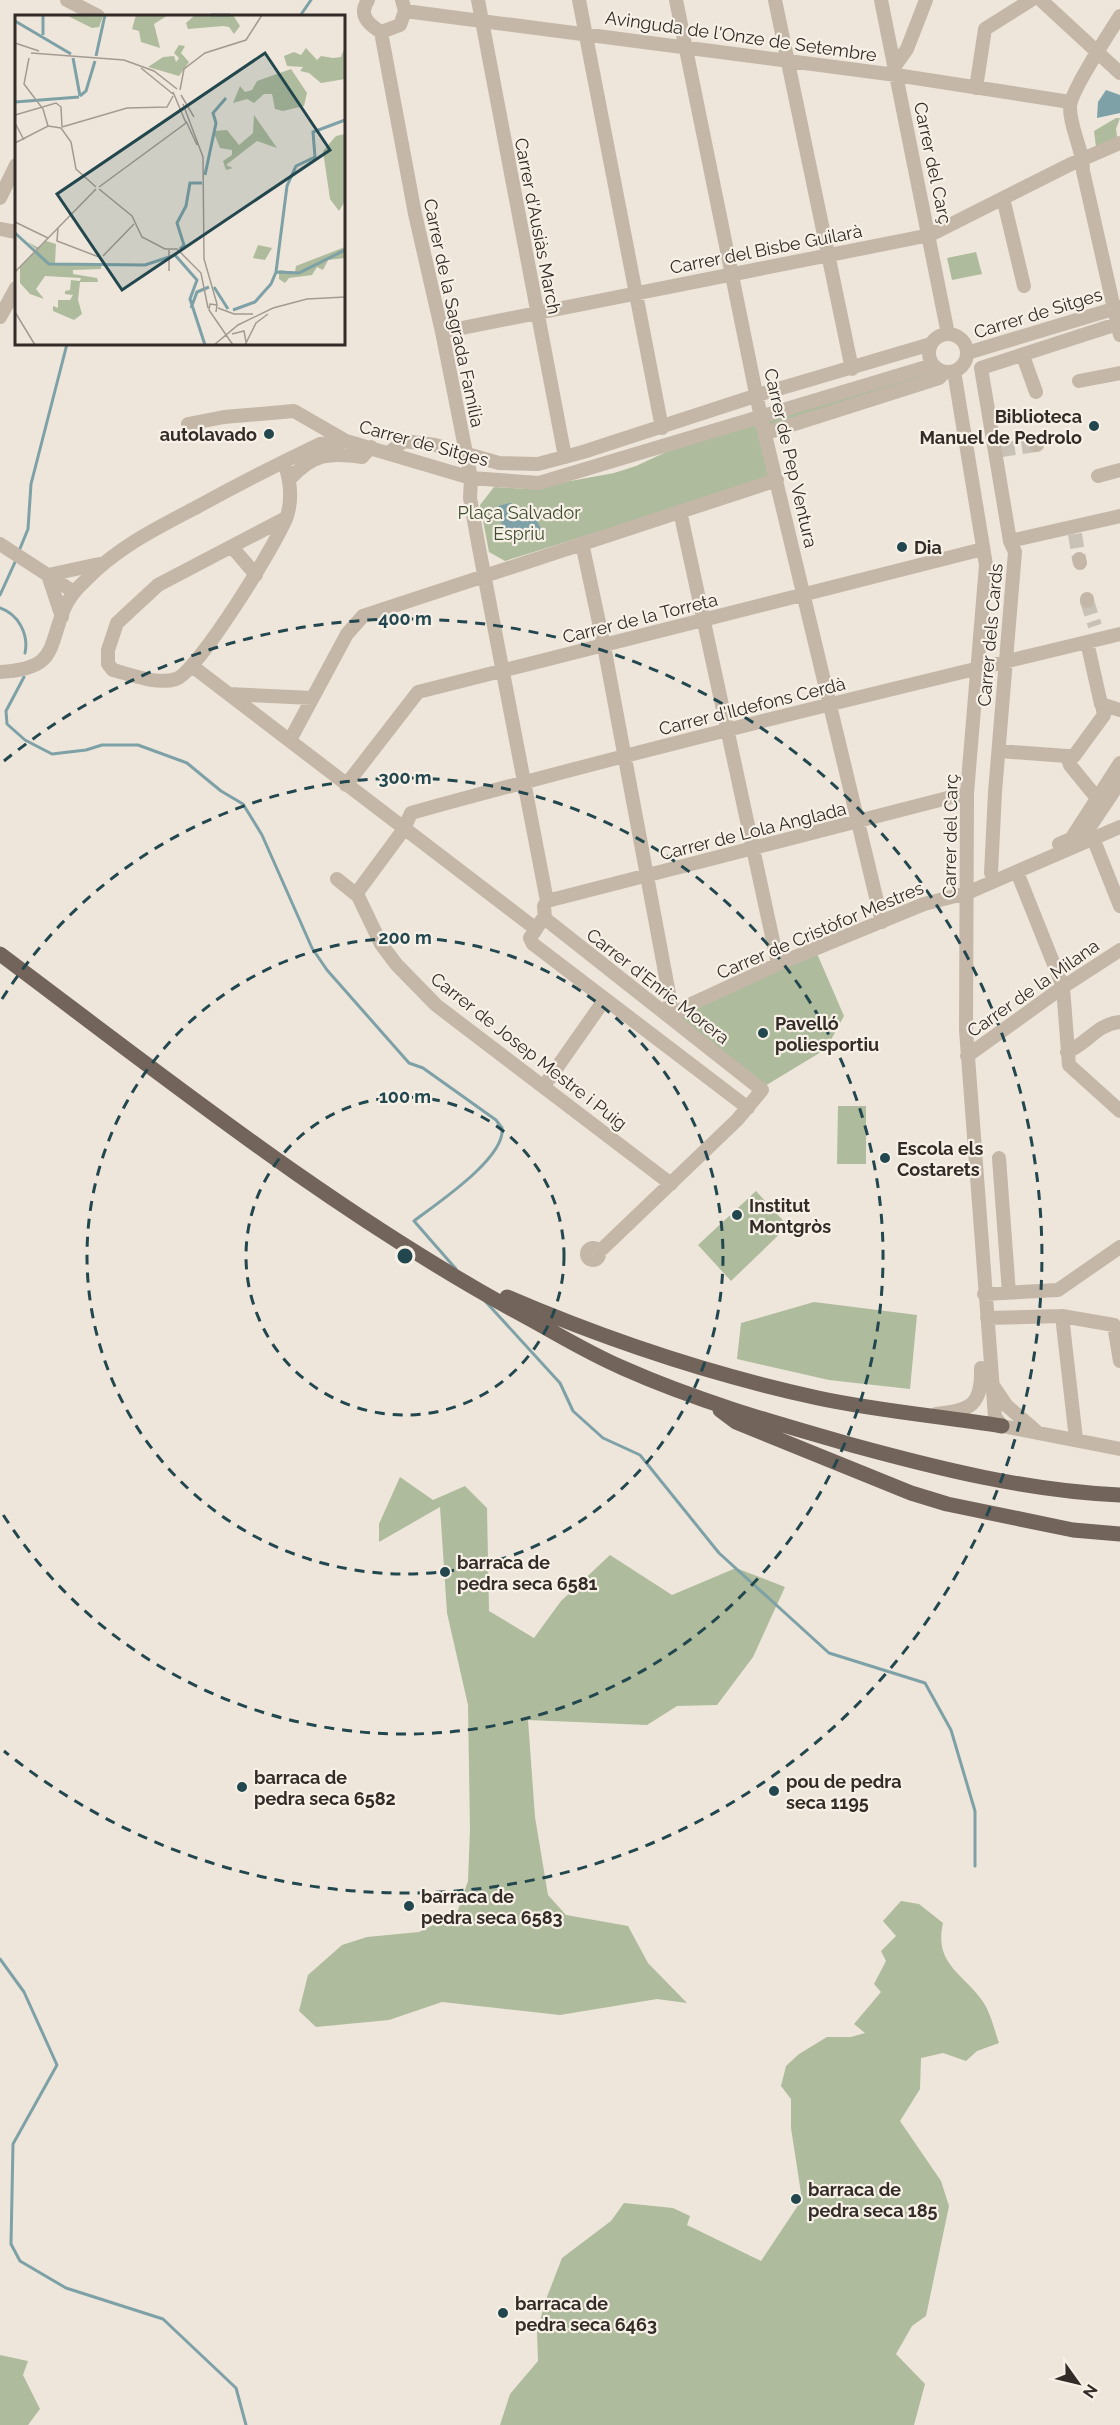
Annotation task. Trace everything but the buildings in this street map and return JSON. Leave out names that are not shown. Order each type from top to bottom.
[{"type":"main road","points":[[0,954],[328,1197],[460,1281],[623,1368],[714,1404],[908,1460],[972,1476],[1041,1488],[1120,1496]]},
{"type":"main road","points":[[479,1292],[507,1297],[613,1339],[738,1379],[819,1398],[1002,1426]]},
{"type":"main road","points":[[714,1404],[724,1415],[736,1422],[911,1493],[1073,1530],[1120,1534]]},
{"type":"street","points":[[67,0],[93,15]]},
{"type":"street","points":[[368,0],[364,16],[369,24],[381,32],[400,25],[403,5]]},
{"type":"street","name":"Carrer d'Ausiàs March","points":[[478,0],[565,457]]},
{"type":"street","points":[[579,0],[638,293],[662,428]]},
{"type":"street","name":"Carrer de Pep Ventura","points":[[676,0],[761,418],[882,922]]},
{"type":"street","points":[[775,0],[852,369]]},
{"type":"street","name":"Carrer del Carç","points":[[881,0],[930,235],[948,334]]},
{"type":"street","points":[[896,71],[907,50],[926,0]]},
{"type":"street","points":[[976,88],[985,29],[1031,0]]},
{"type":"street","points":[[1041,0],[1120,73]]},
{"type":"street","name":"Avinguda de l'Onze de Setembre","points":[[403,5],[482,20],[787,61],[896,71],[976,88],[1070,102]]},
{"type":"street","points":[[1119,19],[1070,102],[1074,130],[1083,159],[1083,171],[1117,308],[1119,330]]},
{"type":"street","name":"Carrer de la Sagrada Família","points":[[381,32],[415,214],[442,332],[471,478],[470,498],[484,576],[547,901],[540,924]]},
{"type":"street","name":"Carrer del Bisbe Guilarà","points":[[442,332],[733,272],[930,235],[1120,143]]},
{"type":"street","points":[[0,198],[15,167]]},
{"type":"street","points":[[1003,198],[1024,286]]},
{"type":"street","points":[[0,230],[15,232]]},
{"type":"street","points":[[0,317],[15,290]]},
{"type":"street","name":"Carrer de Sitges","points":[[967,353],[1117,308]]},
{"type":"street","name":"Carrer de Sitges","points":[[981,368],[1119,330]]},
{"type":"street","points":[[390,452],[405,441],[435,445],[499,463],[524,464],[565,457],[662,428],[758,395],[931,344],[938,337],[948,334],[956,335],[964,342],[967,353],[964,363],[944,369],[939,378],[766,433]]},
{"type":"street","points":[[931,344],[930,357],[944,369]]},
{"type":"street","points":[[1023,356],[1036,392]]},
{"type":"street","name":"Carrer dels Cards","points":[[981,368],[998,451],[1010,542],[1015,552],[991,873]]},
{"type":"street","name":"Carrer del Carç","points":[[944,369],[986,565],[967,793],[967,1056],[990,1381],[995,1417],[1002,1426]]},
{"type":"street","name":"Carrer de Sitges","points":[[102,564],[135,540],[320,444],[346,441],[390,452],[471,478],[539,483],[591,470],[761,418],[944,369]]},
{"type":"street","points":[[1079,381],[1120,373]]},
{"type":"street","points":[[188,424],[224,417],[294,411],[346,441]]},
{"type":"street","points":[[290,479],[305,463],[319,457],[341,454],[362,457],[371,447]]},
{"type":"street","points":[[284,462],[290,479],[286,518],[256,575],[192,666],[178,679],[160,681],[113,670],[108,664],[117,623],[158,585],[286,518]]},
{"type":"street","points":[[1098,476],[1120,470]]},
{"type":"street","points":[[290,740],[347,634],[363,616],[777,480]]},
{"type":"street","points":[[680,511],[778,964]]},
{"type":"street","points":[[1010,542],[1074,530],[1120,516]]},
{"type":"street","points":[[582,543],[625,756],[670,999],[670,1016]]},
{"type":"street","points":[[0,544],[74,592]]},
{"type":"street","points":[[232,547],[256,575]]},
{"type":"street","name":"Carrer de la Torreta","points":[[346,785],[418,692],[803,597],[983,549]]},
{"type":"street","points":[[48,575],[102,564]]},
{"type":"street","points":[[0,685],[3,672],[25,669],[42,660],[54,645],[62,617],[74,592],[102,564]]},
{"type":"street","points":[[48,575],[62,617]]},
{"type":"street","name":"Carrer d'Ildefons Cerdà","points":[[404,829],[411,813],[625,756],[1006,661],[1093,636],[1120,634]]},
{"type":"street","points":[[999,751],[1074,756],[1104,715],[1093,636]]},
{"type":"street","name":"Carrer d'Enric Morera","points":[[192,666],[404,829],[670,1016],[762,1090],[748,1108]]},
{"type":"street","points":[[229,694],[312,698]]},
{"type":"street","points":[[1102,705],[1120,710]]},
{"type":"street","points":[[1067,756],[1070,765],[1096,797]]},
{"type":"street","points":[[967,886],[991,873],[1071,839],[1120,763]]},
{"type":"street","points":[[1079,843],[1120,782]]},
{"type":"street","name":"Carrer de Lola Anglada","points":[[547,901],[858,823],[967,793]]},
{"type":"street","name":"Carrer de Cristòfor Mestres","points":[[670,1016],[778,964],[967,886],[1017,872],[1120,827]]},
{"type":"street","points":[[356,894],[404,829]]},
{"type":"street","points":[[1093,838],[1120,906]]},
{"type":"street","points":[[1017,872],[1063,987],[1070,1067],[1120,1112]]},
{"type":"street","name":"Carrer de Josep Mestre i Puig","points":[[337,879],[356,894],[381,944],[410,980],[436,1005],[671,1184]]},
{"type":"street","points":[[540,924],[529,940],[748,1108],[599,1252]]},
{"type":"street","name":"Carrer de la Milana","points":[[967,1056],[1063,987],[1120,950]]},
{"type":"street","points":[[544,1086],[605,999]]},
{"type":"street","points":[[1067,1052],[1078,1047],[1102,1025],[1120,1022]]},
{"type":"street","points":[[999,1158],[1009,1293]]},
{"type":"street","points":[[985,1299],[1009,1293],[1058,1290],[1120,1247]]},
{"type":"street","points":[[1058,1290],[1076,1439]]},
{"type":"street","name":"Carrer del Carç","points":[[928,1414],[966,1410],[977,1399],[981,1384],[981,1335],[985,1299]]},
{"type":"street","points":[[987,1318],[1061,1316],[1117,1325],[1120,1361]]},
{"type":"street","points":[[990,1381],[1006,1406],[1038,1432]]},
{"type":"street","points":[[1002,1426],[1120,1449]]},
{"type":"green space","points":[[1120,118],[1116,129],[1118,143],[1096,147],[1094,131]]},
{"type":"green space","points":[[976,252],[982,274],[952,280],[947,258]]},
{"type":"green space","points":[[932,370],[935,373],[768,430],[766,422]]},
{"type":"green space","name":"Plaça Salvador Espriu","points":[[760,423],[774,477],[505,561],[489,552],[480,505],[494,487],[527,489],[614,473],[666,452]]},
{"type":"green space","name":"Pavelló poliesportiu","points":[[815,949],[844,1016],[826,1049],[760,1089],[670,1016]]},
{"type":"green space","points":[[838,1106],[866,1106],[866,1164],[837,1164]]},
{"type":"green space","points":[[756,1191],[788,1226],[731,1281],[698,1245]]},
{"type":"green space","points":[[814,1302],[917,1315],[910,1389],[829,1380],[737,1359],[741,1323]]},
{"type":"green space","points":[[400,1477],[433,1500],[465,1486],[487,1508],[489,1611],[534,1638],[561,1601],[610,1555],[672,1595],[736,1568],[785,1587],[753,1657],[717,1705],[677,1706],[647,1725],[528,1720],[535,1817],[548,1895],[566,1915],[628,1926],[648,1963],[687,2003],[657,1999],[560,2015],[442,2002],[389,2020],[316,2027],[299,2011],[308,1975],[342,1945],[367,1937],[419,1932],[457,1913],[468,1881],[470,1829],[468,1705],[447,1613],[440,1507],[379,1542],[379,1524]]},
{"type":"green space","points":[[901,1901],[919,1904],[943,1923],[941,1937],[946,1958],[984,2003],[999,2043],[977,2051],[966,2061],[943,2053],[921,2058],[920,2089],[900,2121],[941,2181],[949,2206],[926,2316],[912,2326],[896,2354],[925,2384],[914,2425],[500,2425],[510,2394],[538,2361],[537,2332],[545,2302],[562,2258],[611,2221],[624,2203],[673,2208],[690,2216],[687,2225],[761,2261],[797,2207],[801,2193],[791,2128],[791,2099],[781,2086],[786,2066],[799,2054],[827,2037],[851,2037],[865,2033],[854,2024],[881,1992],[874,1984],[886,1961],[881,1951],[896,1936],[883,1921]]},
{"type":"green space","points":[[0,2355],[28,2361],[23,2375],[40,2409],[28,2425],[0,2425]]},
{"type":"water","points":[[1106,90],[1120,95],[1120,113],[1097,118],[1098,102]]},
{"type":"water","points":[[510,503],[529,513],[536,519],[541,529],[518,535],[503,531],[498,506]]},
{"type":"waterway","points":[[301,15],[311,0]]},
{"type":"waterway","points":[[19,551],[28,529],[31,484],[67,345]]},
{"type":"waterway","points":[[0,595],[16,560]]},
{"type":"waterway","points":[[0,608],[12,615],[21,626],[24,632],[25,653]]},
{"type":"waterway","points":[[24,677],[6,711],[7,724],[25,740],[52,754],[86,750],[102,745],[138,745],[187,763],[221,791],[243,804],[262,835],[312,948],[327,970],[409,1063],[423,1068],[496,1120],[502,1128],[500,1140],[482,1166],[453,1192],[414,1221],[456,1269]]},
{"type":"waterway","points":[[485,1301],[560,1383],[573,1411],[603,1438],[640,1455],[719,1553],[829,1653],[925,1683],[951,1730],[975,1811],[975,1866]]},
{"type":"waterway","points":[[0,1959],[24,1992],[57,2065],[13,2144],[11,2244],[20,2261],[66,2288],[163,2319],[236,2388],[246,2425]]},
{"type":"tunnel","points":[[1001,450],[1036,445]]},
{"type":"tunnel","points":[[1075,534],[1079,559]]},
{"type":"tunnel","points":[[1087,601],[1095,626]]},
{"type":"place","name":"Biblioteca Manuel de Pedrolo","points":[[1094,426]]},
{"type":"place","name":"autolavado","points":[[269,434]]},
{"type":"place","name":"Dia","points":[[902,547]]},
{"type":"place","name":"Pavelló poliesportiu","points":[[763,1033]]},
{"type":"place","name":"Escola els Costarets","points":[[885,1158]]},
{"type":"place","name":"Institut Montgròs","points":[[737,1215]]},
{"type":"place","name":"barraca de pedra seca 6581","points":[[445,1572]]},
{"type":"place","name":"barraca de pedra seca 6582","points":[[242,1787]]},
{"type":"place","name":"pou de pedra seca 1195","points":[[774,1791]]},
{"type":"place","name":"barraca de pedra seca 6583","points":[[409,1906]]},
{"type":"place","name":"barraca de pedra seca 185","points":[[796,2199]]},
{"type":"place","name":"barraca de pedra seca 6463","points":[[503,2313]]}]
